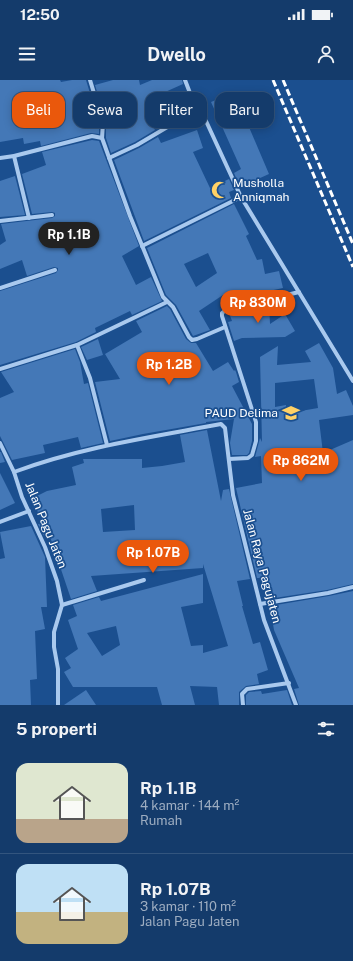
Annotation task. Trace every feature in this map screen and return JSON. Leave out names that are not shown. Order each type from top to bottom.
[{"type":"street","points":[[90,80],[103,123],[102,138],[142,246],[163,296],[173,307],[192,340],[225,326]]},
{"type":"street","points":[[184,80],[189,92]]},
{"type":"street","points":[[207,122],[241,197],[353,381]]},
{"type":"street","points":[[109,158],[137,145],[166,128]]},
{"type":"street","points":[[0,158],[14,156],[92,136],[102,138]]},
{"type":"street","points":[[14,156],[29,218]]},
{"type":"street","points":[[142,246],[241,197]]},
{"type":"street","points":[[0,222],[52,215]]},
{"type":"street","points":[[0,288],[54,270]]},
{"type":"street","points":[[229,459],[248,458],[252,456],[256,441],[257,428],[249,397],[222,316],[224,311],[299,292]]},
{"type":"street","points":[[0,369],[77,346],[167,302]]},
{"type":"street","points":[[77,346],[90,378],[107,445]]},
{"type":"street","name":"Jalan Pagu Jaten","points":[[58,705],[58,669],[54,647],[54,632],[62,605],[57,581],[45,547],[22,497],[14,472],[44,462],[107,445],[221,424],[225,428]]},
{"type":"street","name":"Jalan Raya Pagujaten","points":[[225,428],[233,495],[264,620],[289,683],[296,705]]},
{"type":"street","points":[[0,443],[14,472]]},
{"type":"street","points":[[0,522],[29,511]]},
{"type":"street","points":[[62,605],[144,580]]},
{"type":"street","points":[[260,604],[328,593],[353,587]]},
{"type":"street","points":[[243,705],[242,694],[247,689],[289,683]]},
{"type":"building","points":[[0,80],[60,80],[61,82],[86,80],[90,92],[73,92],[73,128],[99,128],[99,134],[91,133],[41,146],[40,141],[24,144],[23,138],[0,142]]},
{"type":"building","points":[[113,80],[139,80],[140,85],[152,80],[182,80],[183,84],[165,92],[145,92],[145,128],[154,128],[155,130],[135,142],[111,153],[106,138],[106,128],[137,128],[137,92],[97,92],[95,85]]},
{"type":"building","points":[[215,100],[215,111],[211,102]]},
{"type":"building","points":[[223,128],[249,128],[269,174],[240,187],[234,173],[241,169]]},
{"type":"building","points":[[197,130],[203,148],[193,152],[210,188],[229,179],[234,190],[229,192],[231,198],[144,241],[114,160],[158,137],[161,143]]},
{"type":"building","points":[[92,140],[99,141],[139,246],[122,256],[136,285],[151,277],[162,301],[132,315],[130,311],[95,328],[96,332],[76,342],[0,365],[0,291],[56,273],[58,270],[58,268],[54,267],[27,276],[22,260],[0,269],[0,245],[6,241],[1,224],[52,218],[55,216],[55,213],[52,212],[32,214],[22,174],[46,165],[42,152]]},
{"type":"building","points":[[15,176],[25,215],[0,217],[0,181]]},
{"type":"building","points":[[234,204],[249,234],[246,236],[257,260],[262,259],[265,274],[279,271],[283,288],[269,291],[269,296],[227,306],[223,295],[199,311],[210,330],[193,336],[176,305],[166,295],[147,248]],"holes":[[[208,253],[217,273],[196,287],[184,264]]]},
{"type":"building","points":[[269,303],[270,324],[285,314],[295,331],[285,337],[242,338],[234,341],[228,322],[232,321],[229,313]]},
{"type":"building","points":[[167,306],[186,339],[191,343],[196,343],[213,371],[228,362],[234,371],[235,370],[239,382],[232,386],[252,424],[252,441],[249,453],[247,455],[232,455],[230,443],[234,419],[206,422],[110,441],[95,382],[120,379],[105,354],[142,332],[136,321]]},
{"type":"building","points":[[98,339],[103,355],[87,360],[81,347]]},
{"type":"building","points":[[319,343],[333,368],[337,394],[346,390],[353,406],[353,415],[319,420],[323,453],[353,440],[353,584],[327,590],[268,599],[263,578],[257,578],[236,488],[262,483],[261,456],[255,457],[260,438],[262,442],[260,357],[278,346],[277,365],[311,362],[305,351]],"holes":[[[314,379],[318,408],[295,412],[294,409],[286,410],[286,405],[275,407],[275,383]]]},
{"type":"building","points":[[75,349],[80,362],[84,384],[88,383],[103,443],[81,448],[78,437],[43,445],[45,453],[12,460],[0,436],[0,398],[14,392],[1,372]]},
{"type":"building","points":[[207,430],[221,501],[223,490],[229,489],[250,579],[237,581],[242,606],[253,644],[260,642],[268,670],[257,674],[259,684],[246,686],[239,692],[239,705],[219,705],[217,687],[190,686],[195,705],[162,705],[157,687],[73,687],[64,672],[71,668],[65,658],[78,649],[68,620],[77,616],[73,605],[99,597],[101,601],[203,574],[203,603],[181,607],[191,646],[203,645],[203,653],[228,646],[203,564],[203,568],[91,576],[97,591],[71,599],[43,516],[40,516],[31,499],[47,491],[76,485],[72,467],[84,463],[83,459],[142,459],[142,468],[185,462],[180,435]],"holes":[[[134,505],[135,530],[103,532],[101,509]],[[116,626],[120,645],[102,656],[87,633]]]},
{"type":"building","points":[[1,452],[5,462],[0,463]]},
{"type":"building","points":[[0,473],[15,503],[0,510]]},
{"type":"building","points":[[43,523],[44,536],[38,524]]},
{"type":"building","points":[[31,526],[45,557],[47,607],[41,607],[45,629],[35,631],[37,679],[30,680],[31,705],[0,705],[0,559],[5,558],[0,532]]},
{"type":"building","points":[[353,591],[353,705],[299,705],[294,689],[299,688],[274,630],[270,606]]},
{"type":"building","points":[[86,690],[96,705],[64,705]]},
{"type":"building","points":[[287,690],[292,705],[246,705],[246,695],[249,692],[261,691],[262,694]]},
{"type":"railway","points":[[273,80],[353,267]]},
{"type":"railway","points":[[283,80],[353,244]]},
{"type":"place","name":"Musholla Anniqmah","points":[[220,190]]},
{"type":"place","name":"PAUD Delima","points":[[291,413]]}]
